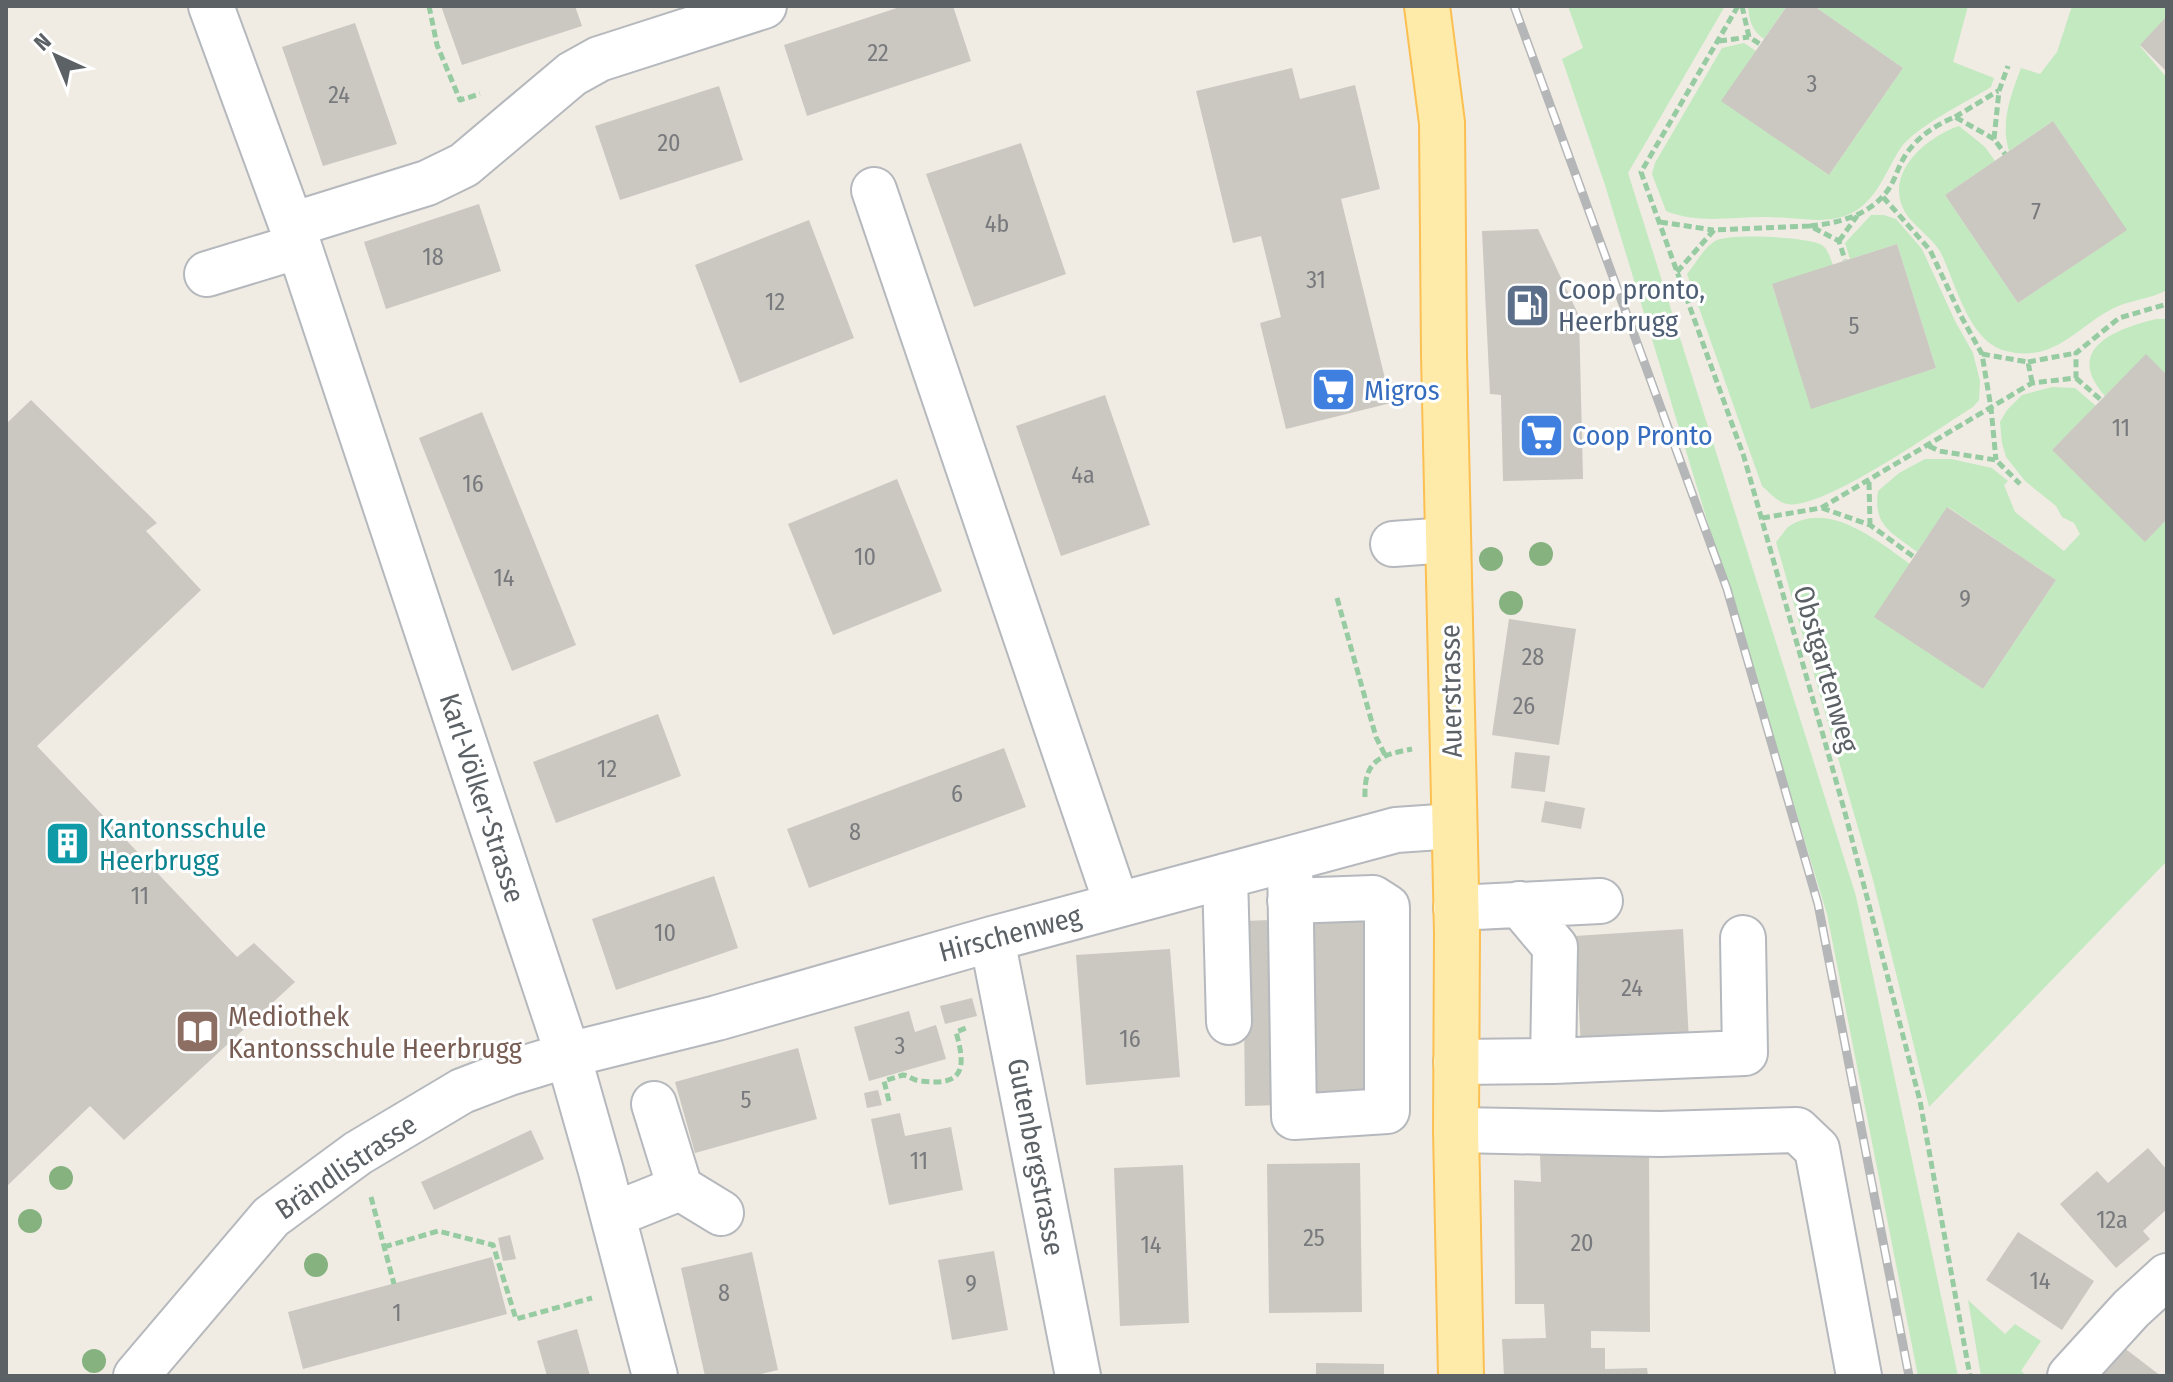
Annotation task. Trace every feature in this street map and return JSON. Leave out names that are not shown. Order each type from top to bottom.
[{"type":"main road","name":"Auerstrasse","points":[[1427,6],[1442,123],[1461,1376]]},
{"type":"street","name":"Karl-Völker-Strasse","points":[[211,6],[296,236],[568,1055],[655,1376]]},
{"type":"street","points":[[207,274],[464,165],[572,74],[599,59],[764,6]]},
{"type":"street","points":[[874,190],[1117,905]]},
{"type":"street","points":[[1393,544],[1448,540]]},
{"type":"street","name":"Hirschenweg","points":[[568,1055],[717,1018],[1225,876],[1290,880],[1396,830],[1454,826]]},
{"type":"street","points":[[1225,876],[1229,1022]]},
{"type":"street","points":[[1290,880],[1373,898],[1387,907],[1387,1111],[1294,1117],[1290,880]]},
{"type":"street","points":[[1456,908],[1600,901]]},
{"type":"street","points":[[1519,904],[1555,947],[1553,1061]]},
{"type":"street","points":[[1456,1062],[1745,1053],[1743,938]]},
{"type":"street","name":"Gutenbergstrasse","points":[[992,939],[1078,1376]]},
{"type":"street","name":"Brändlistrasse","points":[[136,1376],[271,1217],[358,1153],[462,1091],[568,1055]]},
{"type":"street","points":[[654,1104],[680,1188],[721,1213]]},
{"type":"street","points":[[1456,1130],[1660,1134],[1797,1130],[1817,1149],[1859,1376]]},
{"type":"street","points":[[613,1215],[680,1188]]},
{"type":"street","points":[[2070,1376],[2131,1309],[2167,1276]]},
{"type":"path","points":[[429,6],[437,45],[460,100],[489,91]]},
{"type":"path","points":[[1740,6],[1749,37],[1760,44]]},
{"type":"path","name":"Obstgartenweg","points":[[1740,6],[1641,172],[1744,457],[1844,809],[1920,1101],[1970,1376]]},
{"type":"path","points":[[1717,42],[1749,37]]},
{"type":"path","points":[[1994,139],[1999,91],[2008,66]]},
{"type":"path","points":[[1660,222],[1714,230],[1837,223],[1857,215],[1883,197],[1904,157],[1920,138],[1999,91]]},
{"type":"path","points":[[1955,117],[1994,139],[2005,154]]},
{"type":"path","points":[[1883,197],[1930,250],[1982,354],[1996,460]]},
{"type":"path","points":[[1839,241],[1857,215]]},
{"type":"path","points":[[1810,226],[1839,241],[1845,260]]},
{"type":"path","points":[[1677,272],[1714,230]]},
{"type":"path","points":[[1982,354],[2028,362],[2076,353],[2119,318],[2167,304]]},
{"type":"path","points":[[2076,353],[2076,378]]},
{"type":"path","points":[[2028,362],[2032,383]]},
{"type":"path","points":[[1762,518],[1821,508],[2032,383],[2076,378],[2101,400]]},
{"type":"path","points":[[1928,446],[1939,451],[1996,460],[2020,484]]},
{"type":"path","points":[[1869,482],[1870,525]]},
{"type":"path","points":[[1821,508],[1870,525],[1914,557]]},
{"type":"path","points":[[1337,598],[1376,737],[1385,755]]},
{"type":"path","points":[[1365,802],[1365,782],[1377,760],[1385,755],[1423,747]]},
{"type":"path","points":[[889,1101],[884,1081],[903,1075],[917,1082],[946,1082],[959,1071],[963,1059],[956,1032],[976,1025],[1010,1027]]},
{"type":"path","points":[[370,1190],[394,1284]]},
{"type":"path","points":[[384,1247],[438,1231],[493,1245],[516,1319],[593,1297]]},
{"type":"green space","points":[[1568,6],[1725,6],[1628,173],[1856,896],[1958,1376],[1918,1376],[1827,914],[1605,185],[1562,59],[1583,48]]},
{"type":"green space","points":[[1748,6],[1787,6],[1764,39],[1752,25]]},
{"type":"green space","points":[[1814,6],[1968,6],[1953,62],[1994,78],[1991,87],[1917,132],[1900,149],[1871,198],[1842,217],[1823,220],[1773,217],[1702,219],[1666,211],[1652,174],[1655,163],[1722,48],[1744,43],[1756,51],[1722,101],[1829,175],[1903,68]]},
{"type":"green space","points":[[2072,6],[2167,6],[2167,16],[2140,46],[2167,78],[2167,290],[2117,307],[2050,348],[2023,353],[2006,351],[1982,336],[1973,324],[1941,253],[1905,212],[1900,198],[1900,184],[1911,159],[1946,131],[1959,126],[1985,147],[1995,161],[1945,195],[2018,303],[2126,230],[2053,121],[2009,151],[2006,119],[2021,68],[2040,74],[2057,52]]},
{"type":"green space","points":[[1871,215],[1896,219],[1922,249],[1973,353],[1980,381],[1979,400],[1935,432],[1852,482],[1804,503],[1783,503],[1762,486],[1687,274],[1707,248],[1723,239],[1784,238],[1812,242],[1825,248],[1833,265],[1772,285],[1812,408],[1936,368],[1897,244],[1850,259],[1845,243]]},
{"type":"green space","points":[[2156,319],[2167,319],[2167,375],[2146,355],[2105,396],[2093,380],[2089,366],[2092,354],[2111,335]]},
{"type":"green space","points":[[2052,387],[2075,388],[2096,406],[2052,450],[2145,541],[2167,519],[2167,861],[1929,1107],[1873,880],[1776,542],[1788,527],[1803,520],[1820,518],[1836,521],[1868,535],[1910,564],[1875,617],[1983,689],[2056,580],[1948,507],[1917,552],[1886,528],[1878,513],[1878,491],[1899,473],[1925,459],[1951,459],[1992,468],[2008,481],[2004,485],[2015,512],[2064,551],[2080,534],[2074,523],[2062,517],[2056,506],[2025,481],[2006,457],[2000,422],[2022,395]]},
{"type":"green space","points":[[1968,1300],[2005,1334],[2015,1324],[2041,1341],[2021,1371],[2027,1376],[1981,1376]]},
{"type":"building","points":[[441,6],[575,6],[582,26],[462,65]]},
{"type":"building","points":[[903,6],[953,6],[971,61],[807,116],[784,45]]},
{"type":"building","points":[[1787,6],[1814,6],[1903,68],[1829,175],[1721,101]]},
{"type":"building","points":[[2167,16],[2167,72],[2140,45]]},
{"type":"building","points":[[355,23],[397,144],[323,166],[282,47]]},
{"type":"building","points":[[1292,68],[1300,99],[1355,85],[1380,189],[1341,199],[1391,403],[1286,429],[1260,323],[1281,317],[1261,236],[1233,243],[1196,91]]},
{"type":"building","points":[[719,86],[743,160],[620,200],[595,126]]},
{"type":"building","points":[[2053,121],[2127,230],[2018,303],[1945,195]]},
{"type":"building","points":[[1021,143],[1066,274],[974,307],[926,174]]},
{"type":"building","points":[[479,204],[501,271],[386,309],[364,242]]},
{"type":"building","points":[[809,220],[854,338],[740,383],[695,265]]},
{"type":"building","points":[[1538,229],[1579,316],[1583,479],[1503,481],[1501,395],[1490,394],[1482,231]]},
{"type":"building","points":[[1897,244],[1936,368],[1811,409],[1772,284]]},
{"type":"building","points":[[2146,354],[2167,375],[2167,519],[2145,542],[2052,450]]},
{"type":"building","points":[[1105,395],[1150,525],[1061,556],[1016,426]]},
{"type":"building","name":"Kantonsschule Heerbrugg","points":[[31,400],[157,523],[146,531],[201,590],[37,746],[237,957],[254,943],[295,982],[124,1140],[90,1106],[6,1187],[6,424]]},
{"type":"building","points":[[482,412],[576,645],[512,671],[419,438]]},
{"type":"building","points":[[897,479],[942,591],[833,635],[788,524]]},
{"type":"building","points":[[1947,507],[2056,580],[1983,689],[1874,617]]},
{"type":"building","points":[[1509,619],[1576,629],[1559,745],[1492,735]]},
{"type":"building","points":[[658,714],[681,776],[556,823],[533,762]]},
{"type":"building","points":[[1004,748],[1026,807],[809,888],[787,829]]},
{"type":"building","points":[[1515,752],[1550,756],[1545,792],[1511,788]]},
{"type":"building","points":[[1545,801],[1585,808],[1581,829],[1541,822]]},
{"type":"building","points":[[714,876],[738,948],[616,990],[592,919]]},
{"type":"building","points":[[1369,918],[1372,1100],[1310,1101],[1307,919]]},
{"type":"building","points":[[1275,920],[1280,1105],[1245,1106],[1243,921]]},
{"type":"building","points":[[1683,929],[1689,1041],[1581,1048],[1575,936]]},
{"type":"building","points":[[1170,949],[1180,1077],[1086,1085],[1076,955]]},
{"type":"building","points":[[972,998],[977,1016],[945,1024],[940,1006]]},
{"type":"building","points":[[909,1011],[915,1032],[936,1025],[946,1059],[869,1081],[854,1027]]},
{"type":"building","points":[[798,1048],[817,1119],[695,1153],[675,1082]]},
{"type":"building","points":[[878,1090],[882,1105],[867,1108],[864,1093]]},
{"type":"building","points":[[900,1113],[905,1136],[951,1127],[963,1190],[889,1205],[871,1119]]},
{"type":"building","points":[[531,1130],[544,1159],[434,1210],[421,1182]]},
{"type":"building","points":[[2148,1148],[2167,1170],[2167,1209],[2143,1231],[2150,1239],[2116,1268],[2060,1204],[2097,1171],[2108,1183]]},
{"type":"building","points":[[1649,1152],[1650,1332],[1591,1331],[1591,1348],[1605,1348],[1605,1369],[1647,1368],[1648,1376],[1504,1376],[1502,1339],[1546,1338],[1544,1304],[1515,1304],[1514,1180],[1541,1182],[1540,1154]]},
{"type":"building","points":[[1360,1163],[1362,1312],[1269,1313],[1267,1164]]},
{"type":"building","points":[[1183,1165],[1189,1323],[1120,1326],[1114,1168]]},
{"type":"building","points":[[2018,1232],[2094,1281],[2062,1330],[1986,1280]]},
{"type":"building","points":[[510,1235],[516,1259],[503,1261],[498,1238]]},
{"type":"building","points":[[994,1251],[1008,1330],[952,1340],[938,1260]]},
{"type":"building","points":[[752,1252],[778,1370],[753,1376],[705,1376],[681,1268]]},
{"type":"building","points":[[492,1257],[507,1314],[303,1369],[288,1312]]},
{"type":"building","points":[[577,1329],[590,1376],[547,1376],[537,1341]]},
{"type":"building","points":[[2119,1344],[2161,1376],[2094,1376]]},
{"type":"building","points":[[1316,1363],[1384,1364],[1384,1376],[1316,1376]]},
{"type":"railway","points":[[1514,6],[1727,589],[1818,904],[1909,1376]]},
{"type":"place","name":"Coop pronto, Heerbrugg","points":[[1527,305]]},
{"type":"place","name":"Migros","points":[[1333,390]]},
{"type":"place","name":"Coop Pronto","points":[[1541,435]]},
{"type":"place","name":"Kantonsschule Heerbrugg","points":[[68,844]]},
{"type":"place","name":"Mediothek Kantonsschule Heerbrugg","points":[[197,1032]]}]
